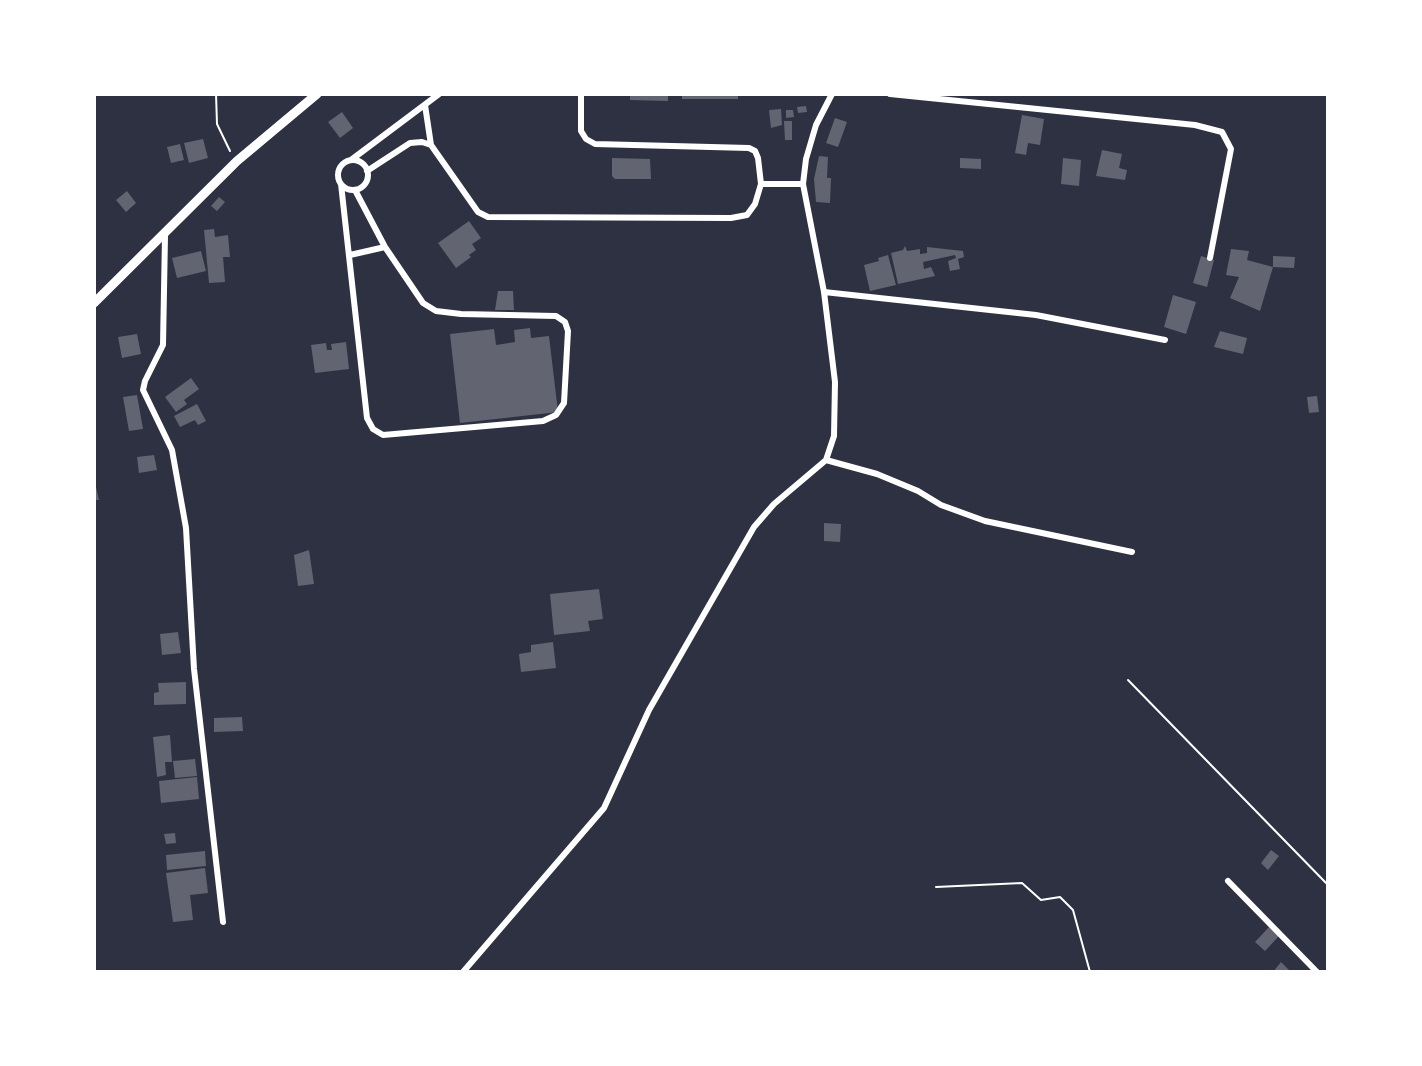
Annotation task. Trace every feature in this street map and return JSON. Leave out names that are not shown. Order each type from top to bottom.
[{"type":"street","points":[[94,303],[165,236],[237,161],[317,94]]},
{"type":"street","points":[[341,184],[354,190],[386,246],[423,303],[436,311],[461,314],[556,316],[565,322],[568,331],[564,403],[556,416],[543,421],[382,435],[373,429],[367,418],[339,169],[439,94]]},
{"type":"street","points":[[424,105],[431,145],[478,212],[488,217],[731,218],[747,214],[755,204],[761,184],[755,151],[749,148],[595,144],[586,139],[580,131],[581,94]]},
{"type":"street","points":[[463,972],[604,808],[649,710],[754,526],[774,504],[826,460],[834,436],[835,382],[824,292],[803,184],[806,159],[816,125],[832,94]]},
{"type":"street","points":[[890,94],[1195,125],[1222,132],[1231,149],[1210,258]]},
{"type":"street","points":[[354,190],[364,185],[367,171],[410,143],[422,142],[431,145]]},
{"type":"street","points":[[351,160],[361,162],[367,171]]},
{"type":"street","points":[[761,184],[803,184]]},
{"type":"street","points":[[165,236],[163,345],[145,381],[143,390],[172,450],[186,528],[194,669],[223,922]]},
{"type":"street","points":[[350,255],[386,246]]},
{"type":"street","points":[[824,292],[1036,315],[1165,340]]},
{"type":"street","points":[[826,460],[877,474],[918,491],[941,505],[985,521],[1132,552]]},
{"type":"street","points":[[1228,881],[1317,972]]},
{"type":"path","points":[[216,94],[217,124],[237,161]]},
{"type":"path","points":[[1128,680],[1328,885]]},
{"type":"path","points":[[936,887],[1022,883],[1041,900],[1060,897],[1073,910],[1090,972]]},
{"type":"building","points":[[630,94],[668,94],[668,101],[630,100]]},
{"type":"building","points":[[682,94],[738,94],[738,99],[682,99]]},
{"type":"building","points":[[806,106],[807,112],[798,113],[797,107]]},
{"type":"building","points":[[781,109],[782,125],[771,128],[769,110]]},
{"type":"building","points":[[786,110],[793,110],[794,117],[786,118]]},
{"type":"building","points":[[342,112],[353,128],[340,138],[328,122]]},
{"type":"building","points":[[1022,115],[1044,119],[1040,145],[1028,143],[1026,155],[1015,153]]},
{"type":"building","points":[[835,118],[847,122],[838,147],[826,143]]},
{"type":"building","points":[[784,121],[792,121],[792,140],[785,140]]},
{"type":"building","points":[[203,139],[208,158],[189,163],[184,143]]},
{"type":"building","points":[[180,144],[184,160],[171,163],[167,147]]},
{"type":"building","points":[[1102,150],[1122,154],[1119,168],[1127,170],[1125,180],[1096,176]]},
{"type":"building","points":[[819,156],[828,157],[827,178],[831,178],[830,203],[816,202],[814,179]]},
{"type":"building","points":[[612,158],[650,159],[651,179],[615,179],[612,176]]},
{"type":"building","points":[[960,158],[981,159],[981,169],[960,168]]},
{"type":"building","points":[[1063,158],[1081,160],[1079,186],[1061,184]]},
{"type":"building","points":[[127,191],[136,203],[126,212],[116,200]]},
{"type":"building","points":[[219,197],[225,202],[217,211],[211,206]]},
{"type":"building","points":[[469,221],[481,238],[472,244],[476,250],[469,255],[471,257],[456,268],[438,243]]},
{"type":"building","points":[[214,229],[215,237],[228,235],[230,257],[223,257],[225,282],[209,283],[204,230]]},
{"type":"building","points":[[905,246],[907,251],[920,249],[920,254],[927,253],[927,247],[963,251],[964,257],[958,259],[960,269],[950,271],[948,261],[956,258],[955,255],[923,262],[924,269],[931,267],[935,276],[898,284],[891,253],[903,250]]},
{"type":"building","points":[[1231,249],[1249,251],[1247,260],[1273,267],[1260,311],[1230,298],[1239,277],[1226,275]]},
{"type":"building","points":[[201,251],[206,271],[177,278],[172,258]]},
{"type":"building","points":[[888,255],[896,285],[870,291],[864,265],[879,261],[878,258]]},
{"type":"building","points":[[1201,256],[1214,260],[1207,287],[1193,283]]},
{"type":"building","points":[[1273,256],[1295,257],[1294,268],[1273,267]]},
{"type":"building","points":[[498,291],[513,291],[514,310],[495,310]]},
{"type":"building","points":[[1173,295],[1196,302],[1186,334],[1164,327]]},
{"type":"building","points":[[530,328],[531,338],[549,336],[558,412],[460,423],[450,334],[494,329],[496,345],[515,342],[514,330]]},
{"type":"building","points":[[1220,331],[1247,338],[1243,354],[1214,347]]},
{"type":"building","points":[[137,334],[141,354],[122,358],[118,337]]},
{"type":"building","points":[[346,342],[349,369],[315,373],[311,345],[326,343],[327,350],[332,350],[331,344]]},
{"type":"building","points":[[191,378],[199,389],[184,400],[187,404],[176,412],[165,397]]},
{"type":"building","points":[[137,395],[143,429],[129,431],[123,397]]},
{"type":"building","points":[[1317,396],[1319,412],[1309,413],[1307,397]]},
{"type":"building","points":[[197,404],[206,421],[198,425],[195,420],[180,427],[174,416]]},
{"type":"building","points":[[154,455],[157,470],[139,473],[137,457]]},
{"type":"building","points":[[94,478],[99,500],[94,500]]},
{"type":"building","points":[[824,523],[841,524],[840,542],[824,541]]},
{"type":"building","points":[[309,550],[314,584],[298,586],[294,555]]},
{"type":"building","points":[[599,589],[603,619],[588,621],[590,631],[554,635],[550,594]]},
{"type":"building","points":[[178,632],[181,653],[162,655],[160,634]]},
{"type":"building","points":[[553,642],[556,668],[521,672],[519,654],[531,652],[531,645]]},
{"type":"building","points":[[186,682],[186,704],[154,705],[154,693],[159,692],[158,683]]},
{"type":"building","points":[[242,717],[243,731],[214,732],[214,718]]},
{"type":"building","points":[[170,735],[172,762],[165,762],[166,775],[157,777],[153,737]]},
{"type":"building","points":[[195,759],[197,776],[175,778],[173,761]]},
{"type":"building","points":[[197,777],[199,799],[161,803],[159,781]]},
{"type":"building","points":[[175,833],[176,843],[166,844],[164,834]]},
{"type":"building","points":[[1271,850],[1279,856],[1268,870],[1261,863]]},
{"type":"building","points":[[205,851],[206,866],[167,870],[166,855]]},
{"type":"building","points":[[205,868],[208,893],[190,895],[193,920],[173,922],[166,873]]},
{"type":"building","points":[[1269,927],[1279,936],[1265,951],[1255,942]]},
{"type":"building","points":[[1281,962],[1291,972],[1273,972]]}]
